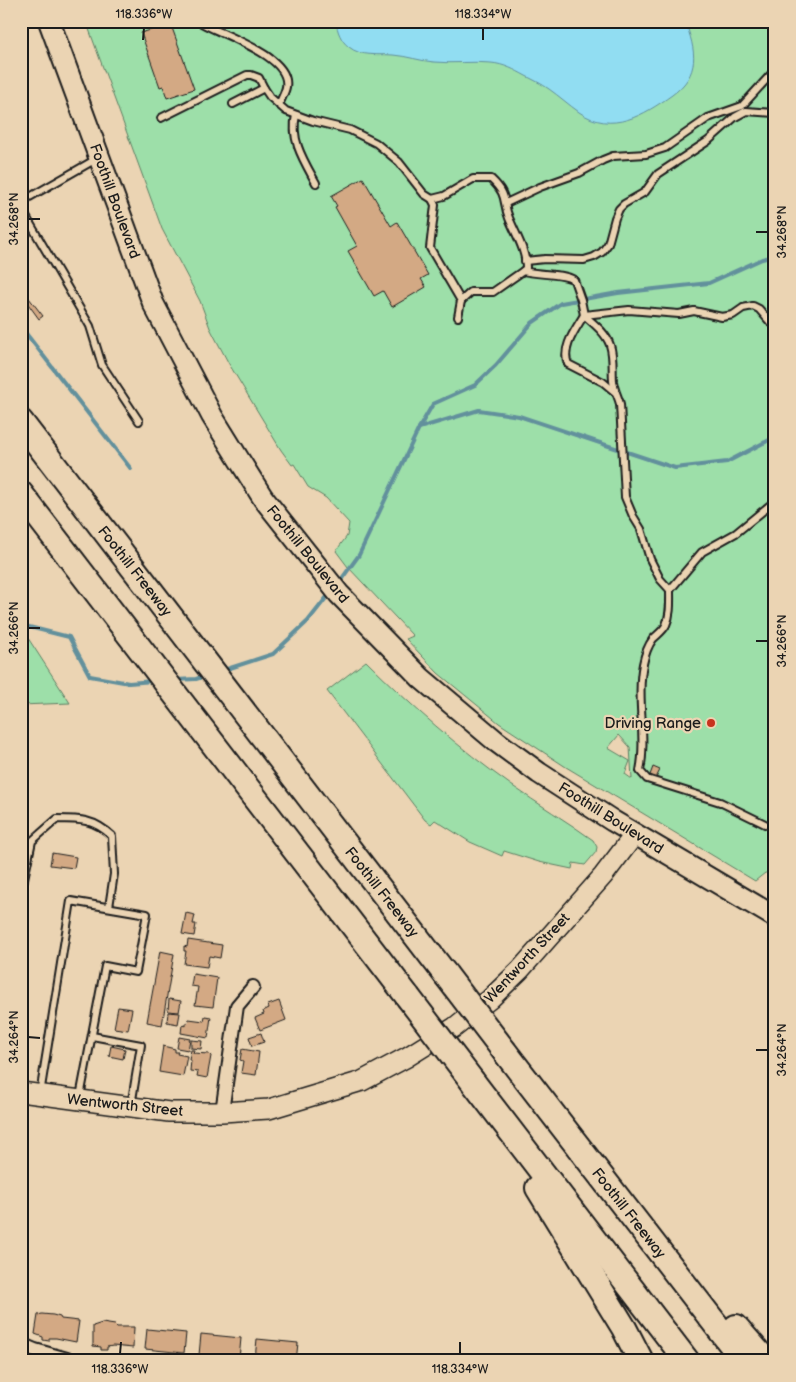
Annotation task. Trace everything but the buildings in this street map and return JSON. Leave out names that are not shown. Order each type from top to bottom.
[{"type":"highway","name":"Foothill Freeway","points":[[21,422],[744,1361]]},
{"type":"highway","points":[[21,494],[687,1361]]},
{"type":"highway","points":[[473,1082],[624,1328],[641,1361]]},
{"type":"highway","points":[[587,1159],[766,1361]]},
{"type":"main road","name":"Foothill Boulevard","points":[[49,21],[153,303],[212,416],[263,498],[339,594],[421,678],[497,742],[538,773],[613,821],[775,917]]},
{"type":"main road","name":"Wentworth Street","points":[[21,1092],[169,1112],[222,1112],[269,1109],[362,1081],[407,1057],[455,1027],[490,999],[520,970],[603,876],[636,834]]},
{"type":"street","points":[[222,1112],[237,1006],[253,987]]},
{"type":"street","points":[[21,1344],[74,1361]]},
{"type":"lane","points":[[198,21],[256,48],[280,68],[284,74],[286,86],[279,105]]},
{"type":"lane","points":[[506,203],[540,187],[579,173],[613,156],[646,154],[665,148],[708,118],[742,106],[775,70]]},
{"type":"lane","points":[[161,118],[247,75],[251,75],[259,78],[264,88],[286,111],[313,121],[340,126],[376,143],[398,162],[424,194],[432,199],[436,205],[430,248],[462,301]]},
{"type":"lane","points":[[233,104],[264,88]]},
{"type":"lane","points":[[525,261],[545,259],[584,260],[594,257],[602,252],[608,244],[619,210],[624,204],[645,192],[658,174],[708,141],[735,117],[746,111],[775,113]]},
{"type":"lane","points":[[296,115],[294,123],[298,148],[316,182]]},
{"type":"lane","points":[[21,202],[99,158]]},
{"type":"lane","points":[[432,199],[444,196],[473,179],[491,179],[505,197],[508,216],[521,244],[525,261],[526,268],[523,271],[493,292],[471,292],[462,301],[458,317]]},
{"type":"lane","points":[[21,208],[90,326],[102,365],[139,422]]},
{"type":"lane","points":[[523,271],[569,277],[574,280],[584,315],[595,325],[610,344],[613,360],[613,380],[620,404],[622,420],[623,488],[629,507],[642,529],[650,560],[660,579],[670,590]]},
{"type":"lane","points":[[584,315],[629,310],[679,314],[694,312],[722,317],[733,315],[743,308],[753,306],[759,309],[775,325]]},
{"type":"lane","points":[[584,315],[570,341],[566,360],[568,364],[603,382],[615,392]]},
{"type":"lane","points":[[764,824],[720,802],[647,779],[640,771],[643,741],[640,709],[642,666],[646,650],[667,623],[670,590],[702,552],[736,533],[775,501]]},
{"type":"lane","points":[[21,893],[32,841],[57,819],[83,819],[102,826],[112,836],[114,874],[109,907]]},
{"type":"lane","points":[[40,1095],[71,901],[147,914],[136,972],[105,966],[80,1100]]},
{"type":"lane","points":[[92,1036],[141,1045],[131,1107]]},
{"type":"green space","points":[[86,21],[775,21],[775,873],[765,873],[755,881],[566,767],[499,723],[438,673],[406,639],[413,636],[348,567],[336,551],[347,536],[349,523],[326,498],[308,487],[294,464],[292,465],[281,450],[229,364],[210,328],[200,301],[162,229]],"holes":[[[619,735],[630,747],[632,779],[625,774],[630,761],[608,748]]]},
{"type":"green space","points":[[21,628],[26,635],[70,703],[21,705]]},
{"type":"green space","points":[[366,661],[418,710],[473,756],[511,785],[593,840],[597,847],[596,852],[585,865],[573,863],[572,869],[539,862],[504,851],[502,856],[470,842],[435,820],[431,824],[425,820],[327,691]]},
{"type":"water","points":[[336,21],[685,21],[692,42],[694,61],[688,79],[672,95],[650,109],[627,120],[604,122],[591,119],[544,85],[500,65],[484,62],[434,62],[359,52],[344,42],[338,32]]},
{"type":"waterway","points":[[338,584],[359,555],[419,428],[433,404],[475,385],[496,365],[532,323],[561,303],[618,293],[709,283],[762,259],[775,256]]},
{"type":"waterway","points":[[21,327],[131,469]]},
{"type":"waterway","points":[[419,428],[479,410],[519,416],[675,468],[727,462],[775,437]]},
{"type":"waterway","points":[[221,671],[273,654],[308,621],[330,593]]},
{"type":"waterway","points":[[21,625],[69,637],[90,676],[129,683],[153,681]]},
{"type":"waterway","points":[[175,680],[196,679],[205,676]]},
{"type":"place","name":"Driving Range","points":[[711,723]]}]
